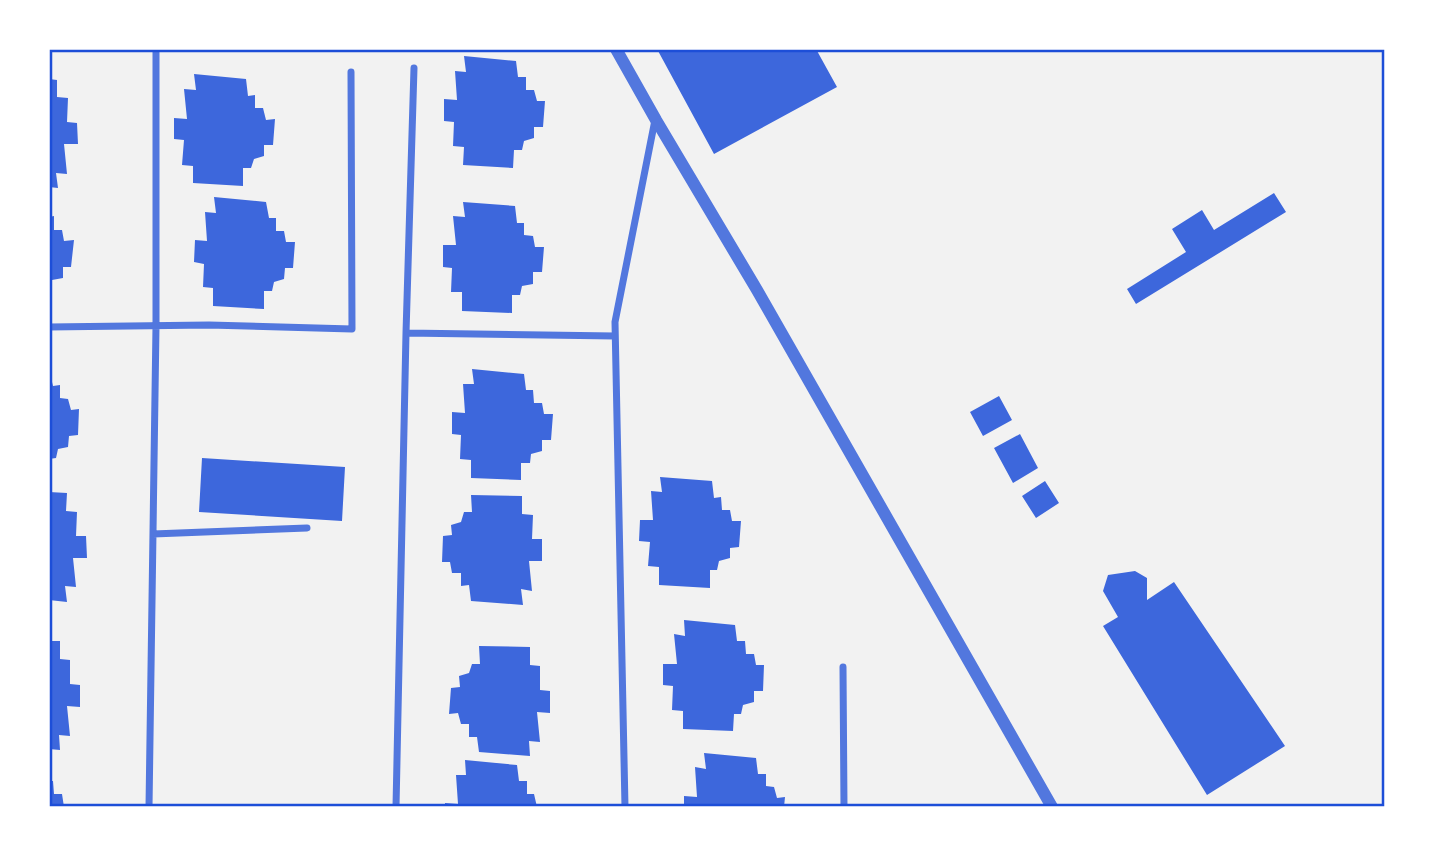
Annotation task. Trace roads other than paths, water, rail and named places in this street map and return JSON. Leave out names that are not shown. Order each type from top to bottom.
[{"type":"street","points":[[149,807],[156,326],[156,49]]},
{"type":"street","points":[[617,49],[1052,807]]},
{"type":"street","points":[[396,807],[414,68]]},
{"type":"street","points":[[49,327],[209,325],[352,329],[351,72]]},
{"type":"street","points":[[625,807],[615,322],[656,120]]},
{"type":"street","points":[[406,333],[615,337]]},
{"type":"street","points":[[153,534],[307,528]]},
{"type":"street","points":[[843,667],[844,807]]}]
